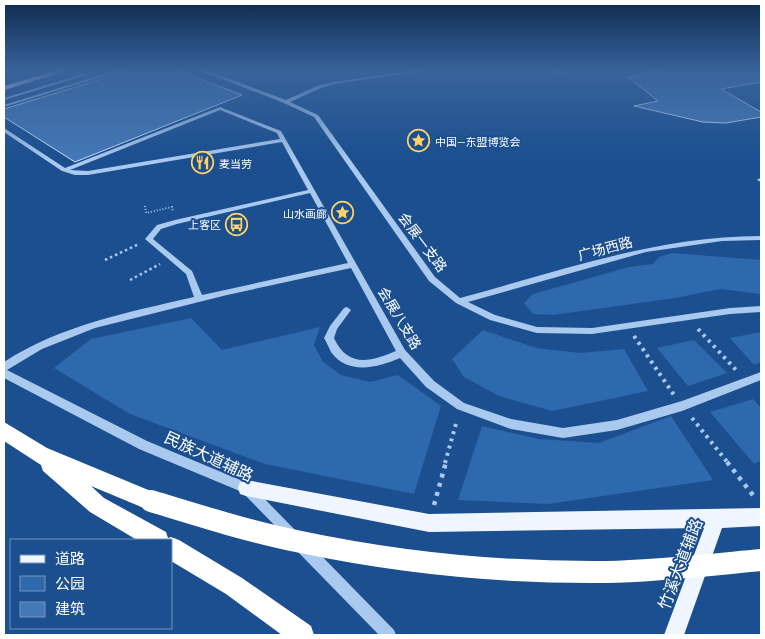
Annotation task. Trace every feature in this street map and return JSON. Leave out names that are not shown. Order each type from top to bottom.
[{"type":"highway","points":[[4,431],[40,455],[97,505],[156,539]]},
{"type":"highway","points":[[40,455],[151,501],[196,516],[288,540],[355,554],[478,568],[538,572],[648,571],[761,560]]},
{"type":"highway","points":[[172,549],[234,586],[302,635]]},
{"type":"main road","points":[[246,488],[429,523],[716,519]]},
{"type":"main road","name":"竹溪大道辅路","points":[[674,635],[716,519],[761,517]]},
{"type":"street","points":[[4,106],[24,100]]},
{"type":"street","name":"会展一支路","points":[[280,100],[316,116],[432,279],[459,301],[492,318],[537,330],[592,331],[688,317],[761,310]]},
{"type":"street","points":[[286,102],[291,100]]},
{"type":"street","points":[[4,130],[64,170],[75,173],[88,173],[284,140],[279,132],[220,108],[64,170]]},
{"type":"street","name":"会展八支路","points":[[284,140],[402,352],[430,384],[461,406],[511,424],[563,433],[617,425],[682,406],[761,376]]},
{"type":"street","points":[[199,298],[189,273],[149,239],[159,227],[311,191]]},
{"type":"street","name":"广场西路","points":[[459,301],[646,250],[722,239],[761,238]]},
{"type":"street","points":[[4,367],[22,354],[78,329],[233,289],[353,265]]},
{"type":"street","points":[[346,310],[333,328],[329,338],[333,350],[344,360],[360,365],[383,361],[402,352]]},
{"type":"street","name":"民族大道辅路","points":[[4,373],[143,445],[246,488],[389,635]]},
{"type":"path","points":[[106,260],[149,239]]},
{"type":"path","points":[[130,280],[171,257]]},
{"type":"path","points":[[688,317],[747,382]]},
{"type":"path","points":[[429,523],[461,406]]},
{"type":"green space","points":[[672,253],[761,260],[761,294],[720,289],[675,298],[553,315],[533,314],[524,303],[533,294],[629,267],[653,264],[659,257]]},
{"type":"green space","points":[[191,318],[222,350],[320,327],[314,345],[323,362],[341,375],[370,382],[398,375],[441,406],[414,494],[265,464],[130,414],[54,368],[91,339]]},
{"type":"green space","points":[[483,330],[536,348],[580,353],[624,349],[648,391],[552,411],[499,396],[464,377],[452,359]]},
{"type":"green space","points":[[761,332],[761,362],[754,365],[730,338]]},
{"type":"green space","points":[[694,340],[727,373],[688,386],[657,348]]},
{"type":"green space","points":[[753,399],[761,408],[761,461],[754,464],[710,412]]},
{"type":"green space","points":[[671,416],[713,480],[548,504],[458,500],[482,426],[539,439],[599,443]]},
{"type":"building","points":[[34,100],[230,100],[75,162],[4,117],[4,109]]},
{"type":"building","points":[[657,100],[740,100],[761,112],[761,117],[726,123],[703,122],[634,106],[658,101]]},
{"type":"place","name":"中国—东盟博览会","points":[[419,141]]},
{"type":"place","name":"麦当劳","points":[[203,163]]},
{"type":"place","name":"山水画廊","points":[[343,213]]},
{"type":"place","name":"上客区","points":[[237,224]]}]
